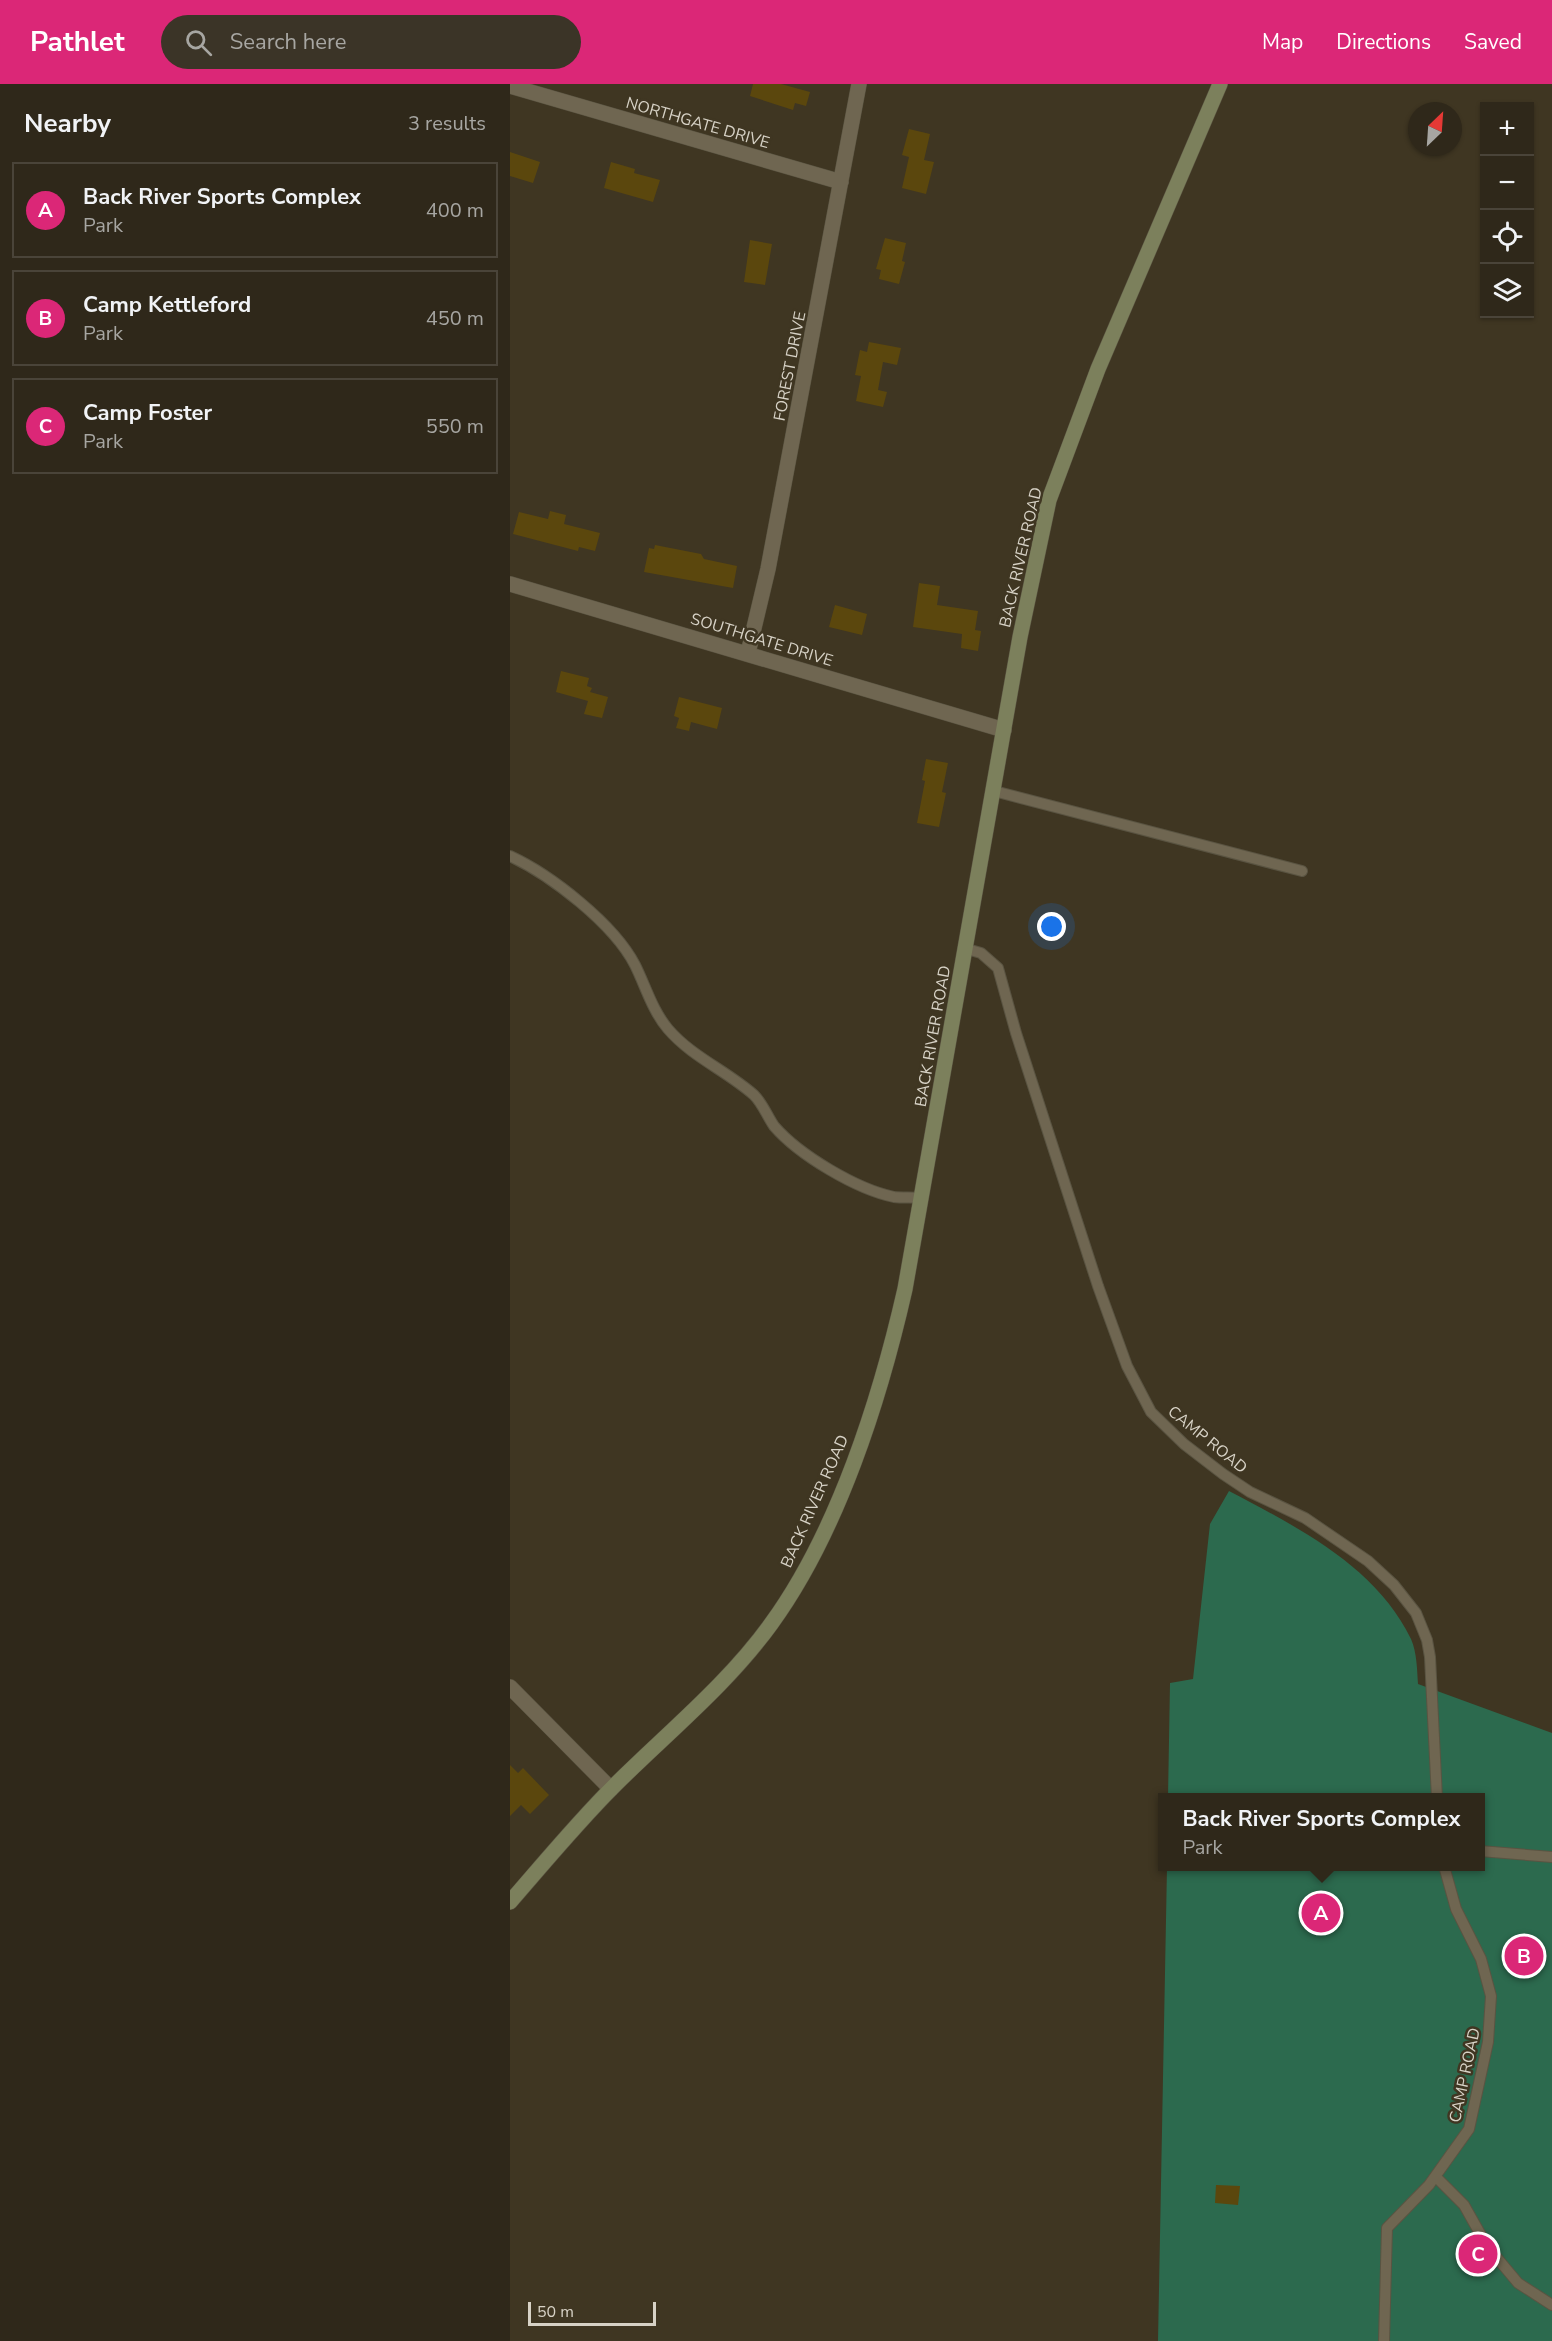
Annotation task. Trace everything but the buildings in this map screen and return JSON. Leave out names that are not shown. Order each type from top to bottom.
[{"type":"street","name":"FOREST DRIVE","points":[[748,653],[768,569],[860,84]]},
{"type":"street","name":"BACK RIVER ROAD","points":[[510,1902],[611,1789],[745,1656],[770,1626],[803,1572],[845,1482],[872,1411],[898,1318],[967,949],[1037,550],[1049,500],[1098,369],[1220,84]]},
{"type":"street","name":"NORTHGATE DRIVE","points":[[510,86],[841,182]]},
{"type":"street","name":"SOUTHGATE DRIVE","points":[[510,584],[1004,730]]},
{"type":"street","points":[[510,1687],[611,1789]]},
{"type":"lane","points":[[994,791],[1302,871]]},
{"type":"lane","points":[[510,856],[537,868],[601,921],[634,963],[648,999],[668,1029],[696,1056],[726,1073],[756,1097],[775,1126],[807,1155],[855,1182],[894,1197],[921,1198]]},
{"type":"lane","name":"CAMP ROAD","points":[[967,949],[981,953],[998,968],[1020,1044],[1098,1286],[1127,1366],[1151,1412],[1184,1444],[1223,1474],[1250,1492],[1305,1518],[1368,1561],[1394,1586],[1416,1613],[1427,1640],[1430,1657],[1437,1793]]},
{"type":"lane","points":[[1485,1851],[1552,1857]]},
{"type":"lane","name":"CAMP ROAD","points":[[1384,2341],[1386,2228],[1436,2177],[1469,2129],[1491,2018],[1491,1996],[1481,1959],[1456,1909],[1445,1871]]},
{"type":"lane","points":[[1436,2177],[1464,2205],[1487,2246],[1518,2283],[1552,2305]]},
{"type":"green space","points":[[1229,1491],[1307,1534],[1356,1570],[1396,1613],[1413,1644],[1418,1684],[1552,1733],[1552,2341],[1158,2341],[1167,1871],[1485,1871],[1485,1793],[1168,1793],[1170,1683],[1193,1679],[1210,1524]]},
{"type":"place","name":"Back River Sports Complex","points":[[1321,1913]]},
{"type":"place","name":"Camp Kettleford","points":[[1524,1956]]},
{"type":"place","name":"Camp Foster","points":[[1478,2254]]}]
